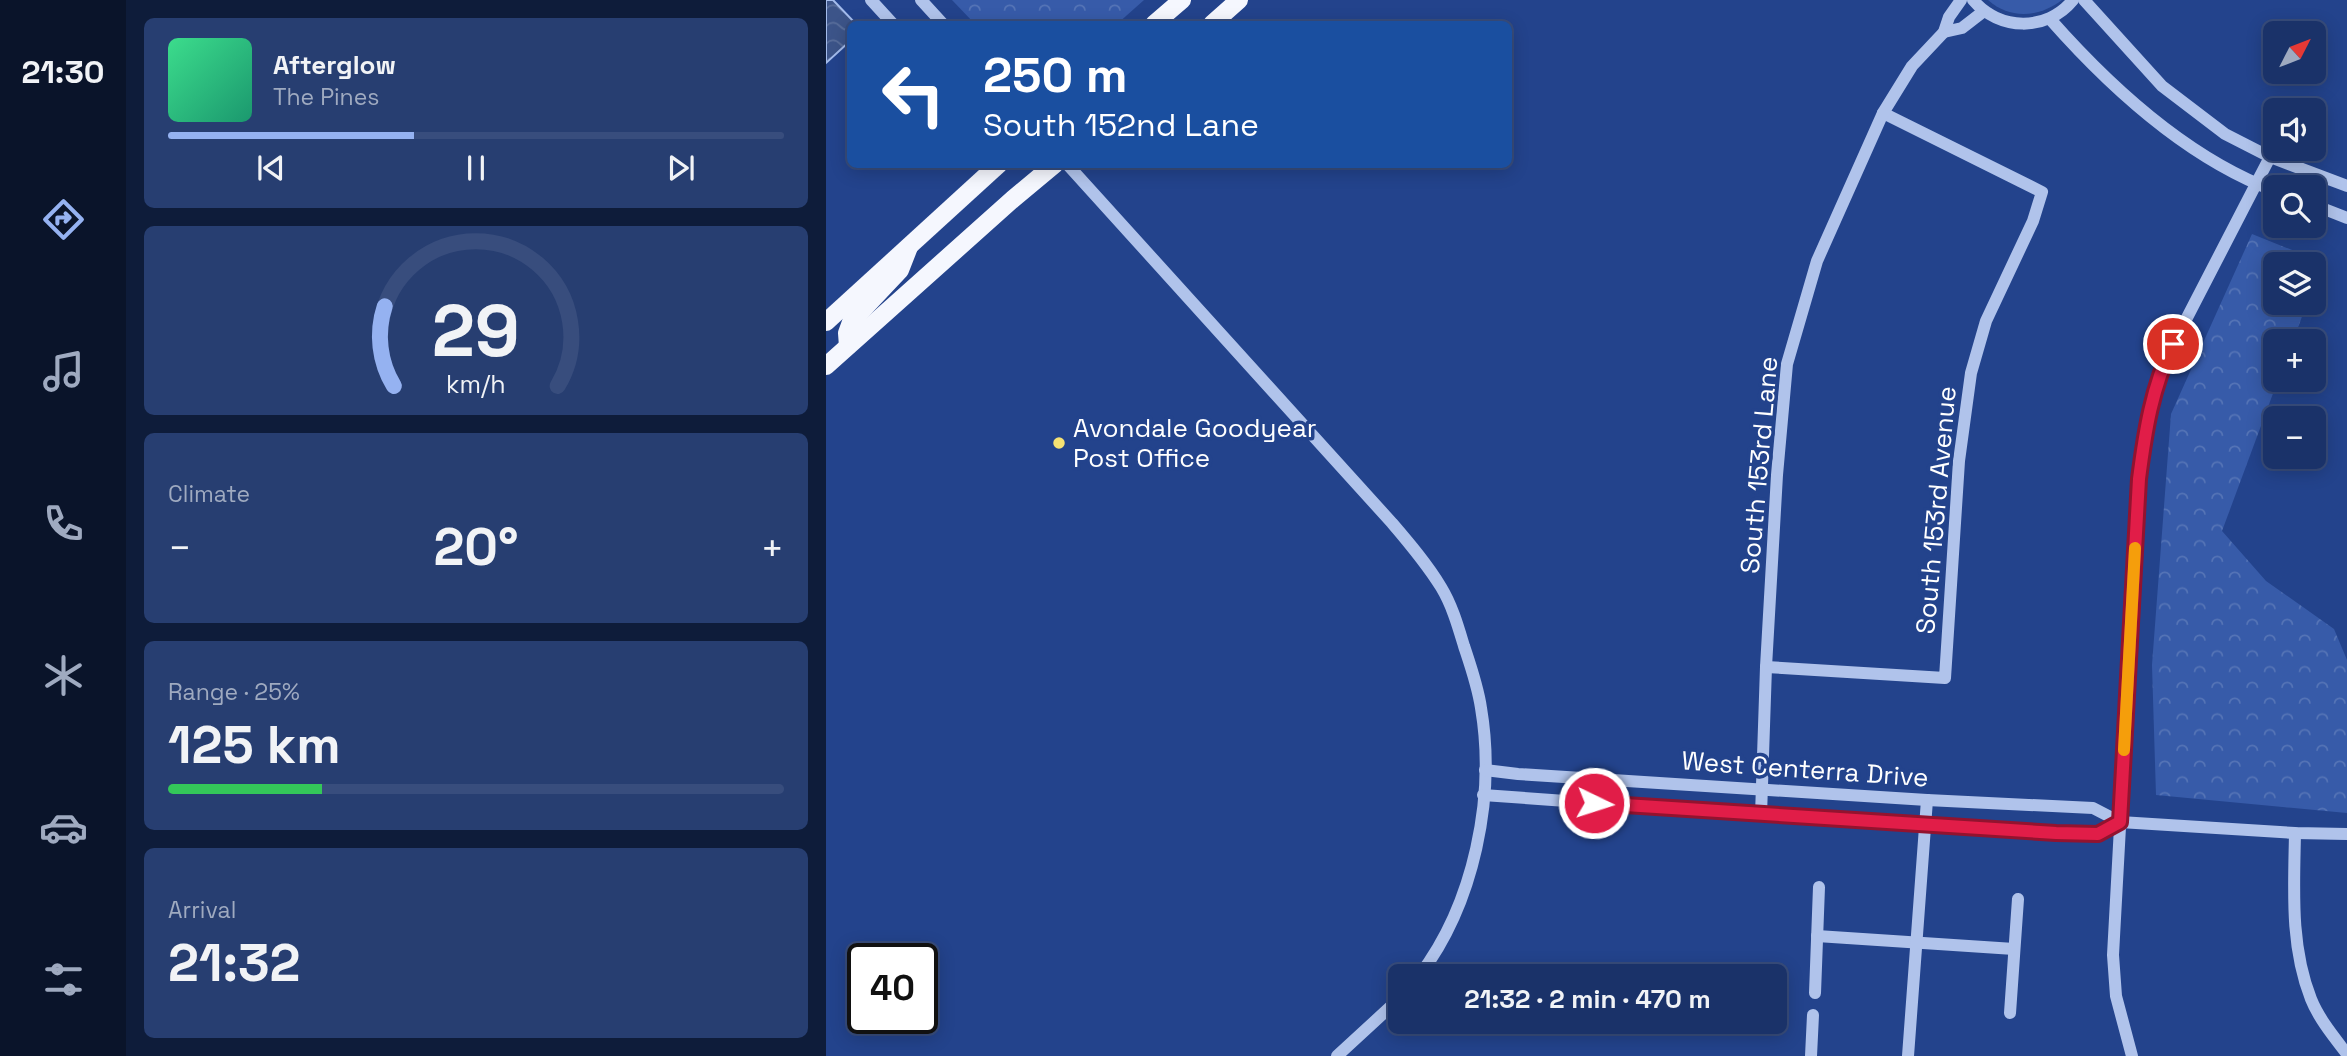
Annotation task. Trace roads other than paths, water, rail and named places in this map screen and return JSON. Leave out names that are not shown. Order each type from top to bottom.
[{"type":"main road","points":[[1158,21],[1182,0]]},
{"type":"main road","points":[[1215,21],[1239,0]]},
{"type":"main road","points":[[826,322],[995,168]]},
{"type":"main road","points":[[826,366],[1050,168]]},
{"type":"main road","points":[[848,346],[847,333],[851,322],[900,270],[910,244]]},
{"type":"main road","points":[[826,353],[848,346]]},
{"type":"street","points":[[872,0],[890,21]]},
{"type":"street","points":[[921,0],[940,21]]},
{"type":"street","name":"South 153rd Lane","points":[[1761,815],[1777,475],[1787,364],[1817,261],[1883,113],[1912,66],[1944,32],[1949,17],[1961,0]]},
{"type":"street","points":[[1973,0],[1991,16],[2010,23],[2031,24],[2050,19],[2073,0]]},
{"type":"street","points":[[2084,0],[2162,86],[2225,134],[2263,153]]},
{"type":"street","name":"South 153rd Lane","points":[[1944,32],[1962,28],[1984,11]]},
{"type":"street","points":[[2050,19],[2080,52],[2130,98],[2191,147],[2263,186]]},
{"type":"street","name":"South 153rd Avenue","points":[[1766,667],[1945,678],[1959,461],[1971,373],[1986,321],[2033,221],[2042,192],[1883,113]]},
{"type":"street","points":[[2132,1056],[2116,996],[2113,955],[2139,479],[2147,422],[2161,368],[2268,161]]},
{"type":"street","points":[[2281,161],[2347,186]]},
{"type":"street","points":[[1071,168],[1198,311],[1336,459],[1420,556],[1442,589],[1456,620],[1475,679],[1481,709],[1485,769],[1483,795],[1476,849],[1468,878],[1445,937],[1427,964]]},
{"type":"street","points":[[2326,210],[2347,218]]},
{"type":"street","name":"West Centerra Drive","points":[[1485,769],[1518,774],[1763,790],[2093,808],[2120,822],[2347,834]]},
{"type":"street","name":"West Centerra Drive","points":[[1483,795],[1761,815],[2098,834],[2120,822]]},
{"type":"street","points":[[1908,1056],[1927,800]]},
{"type":"street","points":[[2295,833],[2293,917],[2301,967],[2312,1001],[2347,1054]]},
{"type":"street","points":[[1815,993],[1819,887]]},
{"type":"street","points":[[2010,1013],[2018,899]]},
{"type":"street","points":[[1817,936],[2014,949]]},
{"type":"street","points":[[1337,1056],[1388,1009]]},
{"type":"street","points":[[1811,1056],[1813,1014]]},
{"type":"water","points":[[826,0],[833,0],[853,21],[847,21],[847,44],[826,63]]},
{"type":"place","name":"Avondale Goodyear Post Office","points":[[1059,443]]}]
